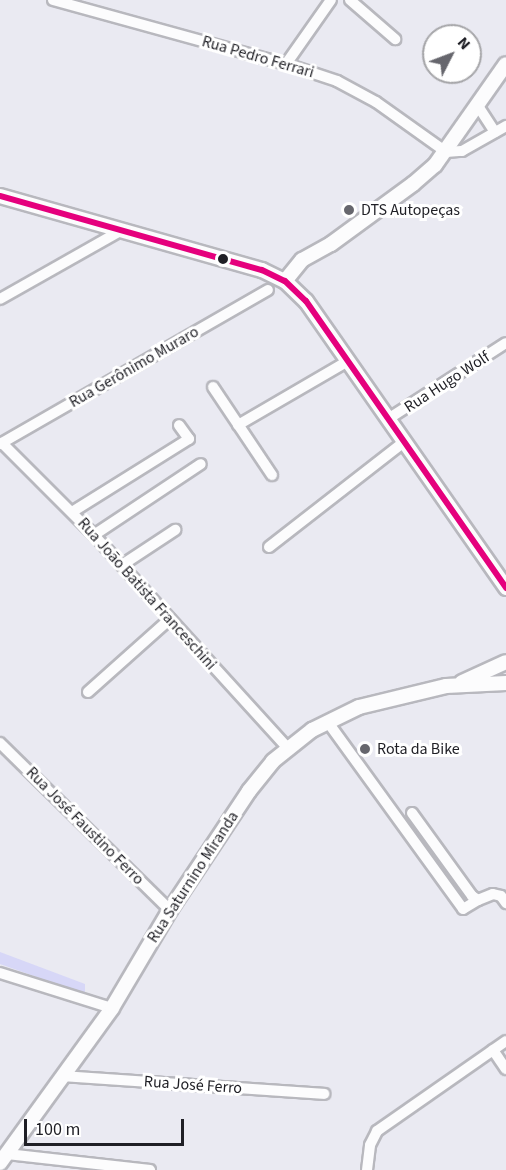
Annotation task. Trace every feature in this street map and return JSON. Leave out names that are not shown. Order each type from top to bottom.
[{"type":"street","name":"Rua Pedro Ferrari","points":[[53,0],[75,3],[286,64],[355,89],[446,152]]},
{"type":"street","points":[[286,64],[331,0]]},
{"type":"street","points":[[350,0],[395,39]]},
{"type":"street","points":[[285,281],[307,268],[331,244],[413,184],[446,152],[506,64]]},
{"type":"street","points":[[478,106],[495,132]]},
{"type":"street","points":[[446,152],[462,151],[506,126]]},
{"type":"street","points":[[0,196],[262,270],[285,281],[306,301],[506,588]]},
{"type":"street","points":[[0,299],[122,230]]},
{"type":"street","name":"Rua Gerônimo Muraro","points":[[1,444],[268,290]]},
{"type":"street","name":"Rua Hugo Wolf","points":[[388,419],[506,343]]},
{"type":"street","points":[[238,425],[348,361]]},
{"type":"street","points":[[213,387],[272,475]]},
{"type":"street","points":[[72,512],[189,439],[179,424]]},
{"type":"street","points":[[269,547],[404,442]]},
{"type":"street","name":"Rua João Batista Franceschini","points":[[1,444],[94,535],[288,748]]},
{"type":"street","points":[[94,535],[201,464]]},
{"type":"street","points":[[122,566],[175,530]]},
{"type":"street","points":[[88,692],[170,619]]},
{"type":"street","name":"Rua Saturnino Miranda","points":[[3,1159],[112,1008],[170,910],[262,772],[288,748],[327,721],[359,707],[458,684],[506,662]]},
{"type":"street","name":"Rua Saturnino Miranda","points":[[458,684],[506,683]]},
{"type":"street","points":[[327,721],[463,909],[493,894],[501,896],[506,903]]},
{"type":"street","name":"Rua José Faustino Ferro","points":[[0,742],[170,910]]},
{"type":"street","points":[[412,813],[472,896],[478,900]]},
{"type":"street","points":[[0,973],[112,1008]]},
{"type":"street","points":[[367,1170],[370,1145],[377,1131],[506,1041]]},
{"type":"street","points":[[493,1050],[506,1068]]},
{"type":"street","name":"Rua José Ferro","points":[[63,1076],[324,1094]]},
{"type":"street","points":[[3,1159],[150,1170]]},
{"type":"shaded area","points":[[0,952],[85,984],[85,994],[0,964]]},
{"type":"transit line","points":[[0,196],[262,270],[285,281],[306,301],[506,588]]},
{"type":"place","name":"DTS Autopeças","points":[[349,210]]},
{"type":"place","name":"Rota da Bike","points":[[365,749]]}]
